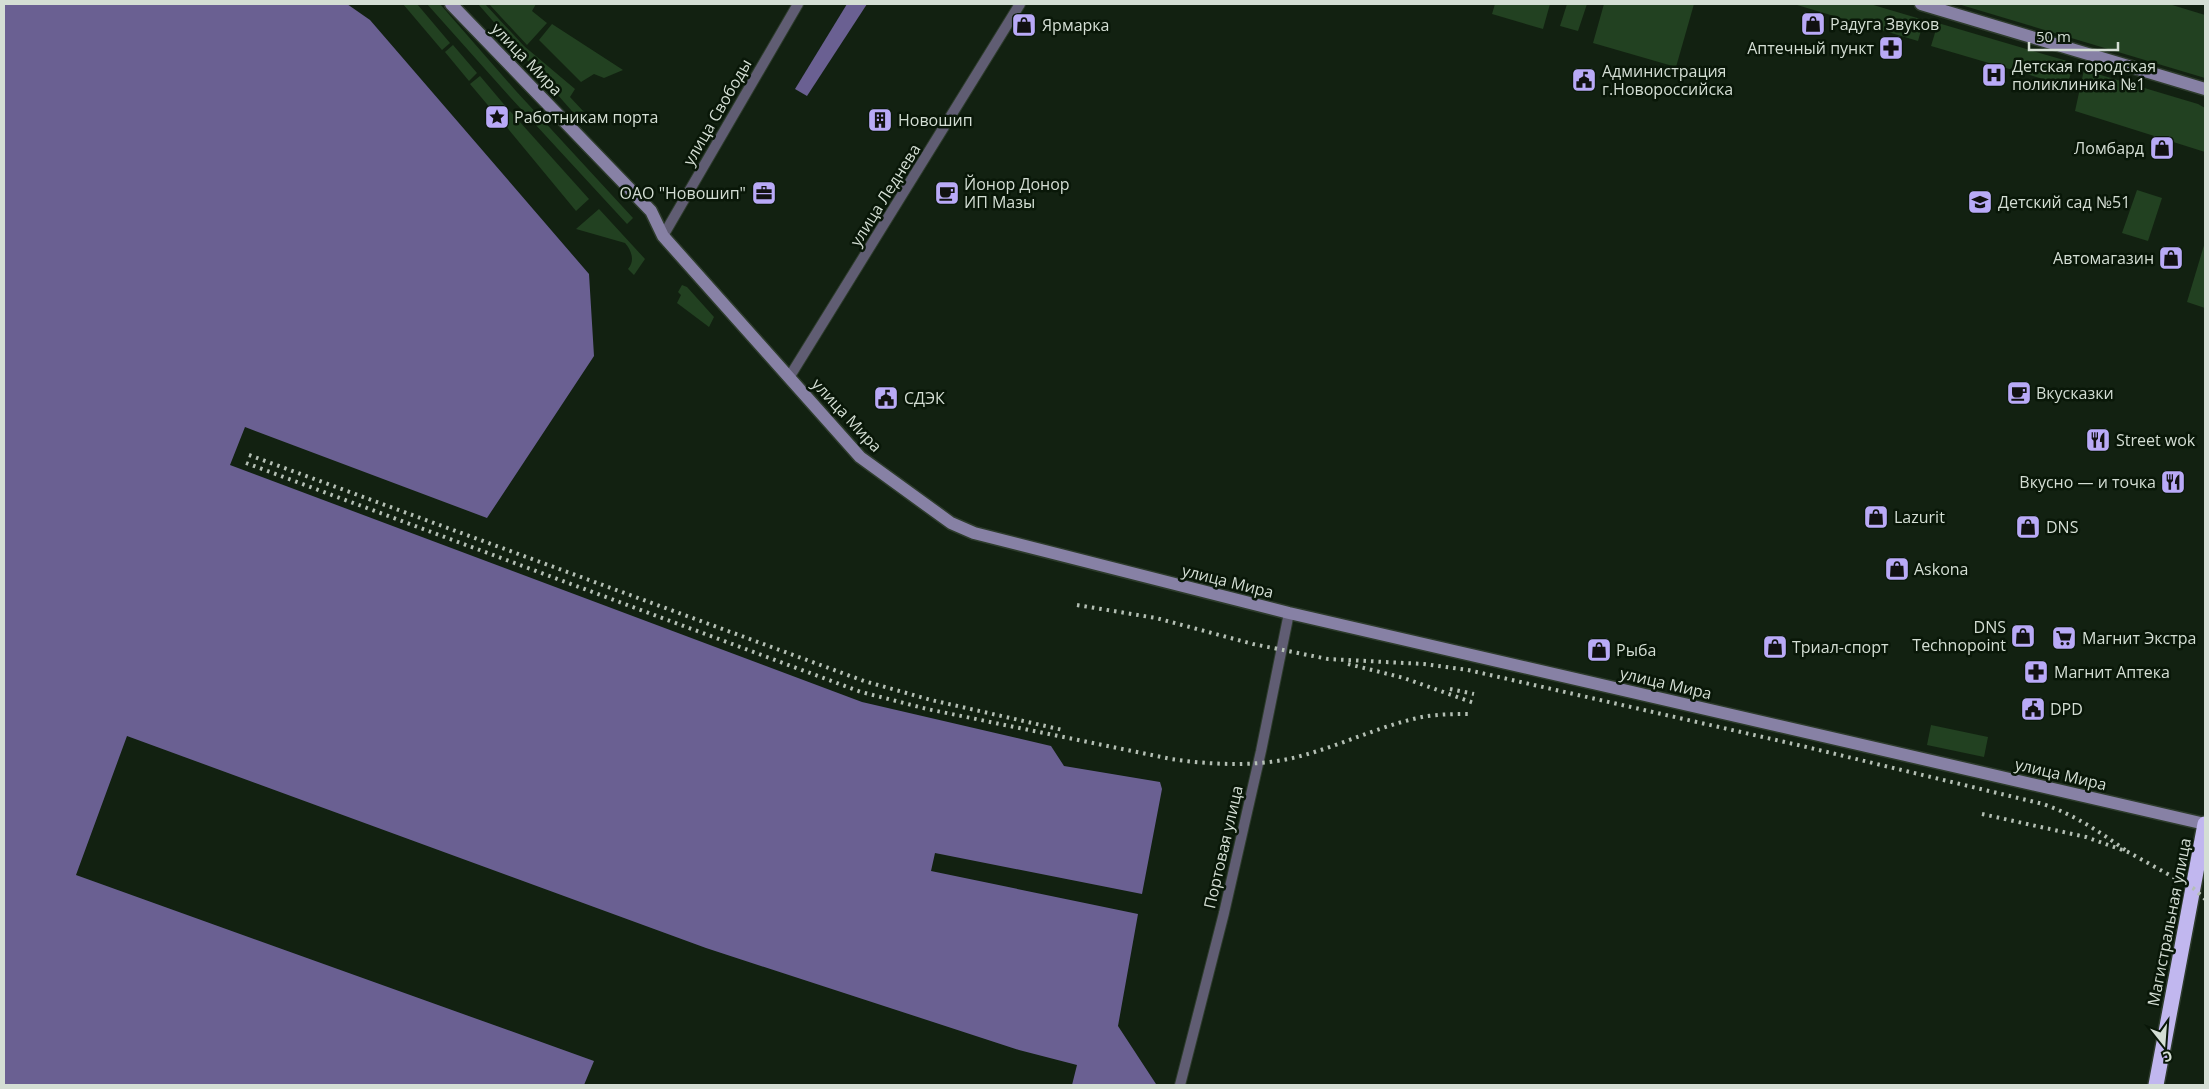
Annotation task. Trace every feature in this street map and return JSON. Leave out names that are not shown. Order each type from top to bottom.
[{"type":"highway","name":"Магистральная улица","points":[[2156,1085],[2205,824]]},
{"type":"street","name":"улица Мира","points":[[451,4],[651,211],[663,236],[790,376],[860,457],[951,523],[974,533],[1289,613],[2205,824]]},
{"type":"street","name":"улица Леднева","points":[[790,376],[1020,4]]},
{"type":"street","points":[[1921,4],[2205,89]]},
{"type":"street","name":"улица Свободы","points":[[663,236],[793,6]]},
{"type":"street","name":"Портовая улица","points":[[1180,1085],[1226,903],[1289,613]]},
{"type":"green space","points":[[403,4],[417,4],[450,43],[442,50]]},
{"type":"green space","points":[[427,4],[440,4],[516,91],[633,218],[627,224],[510,97]]},
{"type":"green space","points":[[478,4],[485,4],[524,46],[575,89],[570,97],[584,112],[578,118]]},
{"type":"green space","points":[[489,4],[536,4],[532,11],[547,23],[527,45]]},
{"type":"green space","points":[[1495,4],[1550,4],[1543,29],[1492,14]]},
{"type":"green space","points":[[1567,4],[1587,4],[1578,31],[1560,26]]},
{"type":"green space","points":[[1604,4],[1694,4],[1676,67],[1593,43]]},
{"type":"green space","points":[[1870,4],[1924,20],[1918,41],[1797,5]]},
{"type":"green space","points":[[1958,4],[2169,4],[2205,15],[2205,78]]},
{"type":"green space","points":[[1938,23],[2074,63],[2067,86],[1931,46]]},
{"type":"green space","points":[[552,24],[623,70],[604,78],[594,74],[581,82],[539,40]]},
{"type":"green space","points":[[453,45],[477,73],[469,81],[445,52]]},
{"type":"green space","points":[[2084,70],[2198,104],[2205,108],[2205,152],[2075,111]]},
{"type":"green space","points":[[480,76],[507,108],[497,116],[470,84]]},
{"type":"green space","points":[[510,111],[589,199],[576,211],[500,119]]},
{"type":"green space","points":[[2137,190],[2162,198],[2148,241],[2122,233]]},
{"type":"green space","points":[[599,209],[645,259],[634,275],[628,269],[632,256],[625,243],[576,229]]},
{"type":"green space","points":[[2205,242],[2205,308],[2187,302]]},
{"type":"green space","points":[[682,285],[687,287],[714,317],[709,327],[677,303],[681,295],[678,292]]},
{"type":"green space","points":[[1931,725],[1988,737],[1984,757],[1927,745]]},
{"type":"shaded area","points":[[4,4],[347,4],[370,20],[589,274],[594,356],[487,518],[245,427],[230,465],[862,702],[1051,746],[1064,766],[1160,782],[1162,789],[1142,894],[935,853],[931,871],[1138,914],[1118,1026],[1156,1084],[1159,1085],[1072,1085],[1077,1065],[1019,1050],[706,948],[127,736],[76,875],[594,1061],[584,1085],[4,1085]]},
{"type":"shaded area","points":[[847,4],[867,4],[807,96],[795,89]]},
{"type":"railway","points":[[249,455],[864,681],[931,700],[1063,730]]},
{"type":"railway","points":[[246,463],[861,692],[927,709],[1171,759],[1234,764],[1282,760],[1297,757],[1422,717],[1472,714]]},
{"type":"railway","points":[[1077,605],[1156,618],[1253,644],[1328,659],[1424,664],[1468,670],[1798,745],[2043,804],[2066,813],[2128,852]]},
{"type":"railway","points":[[1348,664],[1404,678],[1474,703]]},
{"type":"railway","points":[[1450,689],[1474,694]]},
{"type":"railway","points":[[1982,814],[2086,837],[2128,852],[2193,888],[2205,899]]},
{"type":"place","name":"Радуга Звуков","points":[[1813,24]]},
{"type":"place","name":"Ярмарка","points":[[1024,25]]},
{"type":"place","name":"Аптечный пункт","points":[[1891,48]]},
{"type":"place","name":"Детская городская поликлиника №1","points":[[1994,75]]},
{"type":"place","name":"Администрация г.Новороссийска","points":[[1584,80]]},
{"type":"place","name":"Работникам порта","points":[[497,117]]},
{"type":"place","name":"Новошип","points":[[880,120]]},
{"type":"place","name":"Ломбард","points":[[2162,148]]},
{"type":"place","name":"ОАО \"Новошип\"","points":[[764,193]]},
{"type":"place","name":"Йонор Донор ИП Мазы","points":[[947,193]]},
{"type":"place","name":"Детский сад №51","points":[[1980,202]]},
{"type":"place","name":"Автомагазин","points":[[2171,258]]},
{"type":"place","name":"Вкусказки","points":[[2019,393]]},
{"type":"place","name":"СДЭК","points":[[886,398]]},
{"type":"place","name":"Street wok","points":[[2098,440]]},
{"type":"place","name":"Вкусно — и точка","points":[[2173,482]]},
{"type":"place","name":"Lazurit","points":[[1876,517]]},
{"type":"place","name":"DNS","points":[[2028,527]]},
{"type":"place","name":"Askona","points":[[1897,569]]},
{"type":"place","name":"DNS Technopoint","points":[[2023,636]]},
{"type":"place","name":"Магнит Экстра","points":[[2064,638]]},
{"type":"place","name":"Триал-спорт","points":[[1775,647]]},
{"type":"place","name":"Рыба","points":[[1599,650]]},
{"type":"place","name":"Магнит Аптека","points":[[2036,672]]},
{"type":"place","name":"DPD","points":[[2033,709]]}]
